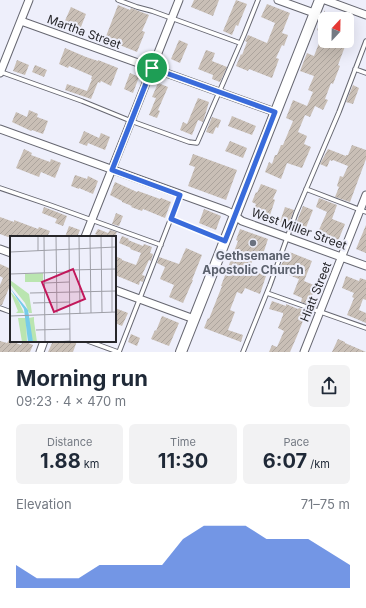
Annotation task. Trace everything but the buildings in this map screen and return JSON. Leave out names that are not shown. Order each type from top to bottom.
[{"type":"main road","points":[[181,352],[320,0]]},
{"type":"street","points":[[0,72],[29,0]]},
{"type":"street","points":[[85,236],[179,0]]},
{"type":"street","points":[[278,0],[314,13]]},
{"type":"street","points":[[325,0],[366,15]]},
{"type":"street","name":"Martha Street","points":[[21,21],[275,112]]},
{"type":"street","name":"West Miller Street","points":[[0,129],[227,211],[242,221],[366,266]]},
{"type":"street","name":"Hiatt Street","points":[[304,352],[341,256],[363,211],[366,195]]},
{"type":"street","points":[[0,249],[10,253]]},
{"type":"street","points":[[116,290],[194,318]]},
{"type":"street","points":[[40,352],[44,342]]},
{"type":"lane","points":[[118,0],[240,43]]},
{"type":"lane","points":[[0,72],[82,101],[189,142],[198,143],[258,0]]},
{"type":"lane","points":[[243,352],[296,213],[339,112],[366,41]]},
{"type":"lane","points":[[355,69],[366,74]]},
{"type":"lane","points":[[0,188],[161,245]]},
{"type":"lane","points":[[306,189],[363,211]]},
{"type":"lane","points":[[91,342],[119,352],[180,195]]},
{"type":"lane","points":[[171,219],[225,241]]},
{"type":"lane","points":[[266,293],[366,328]]},
{"type":"lane","points":[[0,308],[10,312]]},
{"type":"place","name":"Gethsemane Apostolic Church","points":[[253,243]]},
{"type":"route","points":[[152,68],[275,112],[225,241],[171,219],[180,195],[112,170],[152,68]]}]
